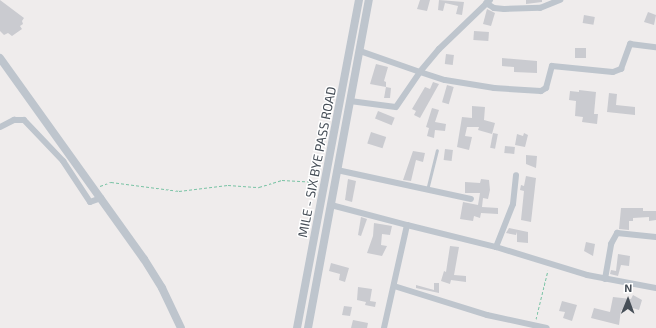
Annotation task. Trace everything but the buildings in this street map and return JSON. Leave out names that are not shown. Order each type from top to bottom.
[{"type":"street","name":"MILE - SIX BYE PASS ROAD","points":[[297,328],[359,0]]},
{"type":"street","points":[[308,328],[369,0]]},
{"type":"street","points":[[350,101],[396,107],[420,72],[488,1],[499,9],[540,8],[560,0]]},
{"type":"street","points":[[360,51],[445,80],[494,88],[541,91],[546,88],[552,66],[612,72],[621,69],[630,44],[656,47]]},
{"type":"street","points":[[0,58],[96,189],[162,288],[181,328]]},
{"type":"street","points":[[345,78],[355,79]]},
{"type":"street","points":[[0,127],[14,120],[24,120],[63,162],[90,202],[101,198]]},
{"type":"street","points":[[338,170],[471,199]]},
{"type":"street","points":[[496,247],[513,204],[516,175]]},
{"type":"street","points":[[331,205],[496,247],[605,279],[656,288]]},
{"type":"street","points":[[384,328],[407,225]]},
{"type":"street","points":[[605,279],[611,244],[617,233],[656,237]]},
{"type":"street","points":[[394,286],[487,315],[547,328]]},
{"type":"lane","points":[[427,190],[437,150]]},
{"type":"path","points":[[96,189],[111,182],[179,192],[228,185],[259,187],[282,180],[325,182]]},
{"type":"path","points":[[534,325],[550,263]]}]
